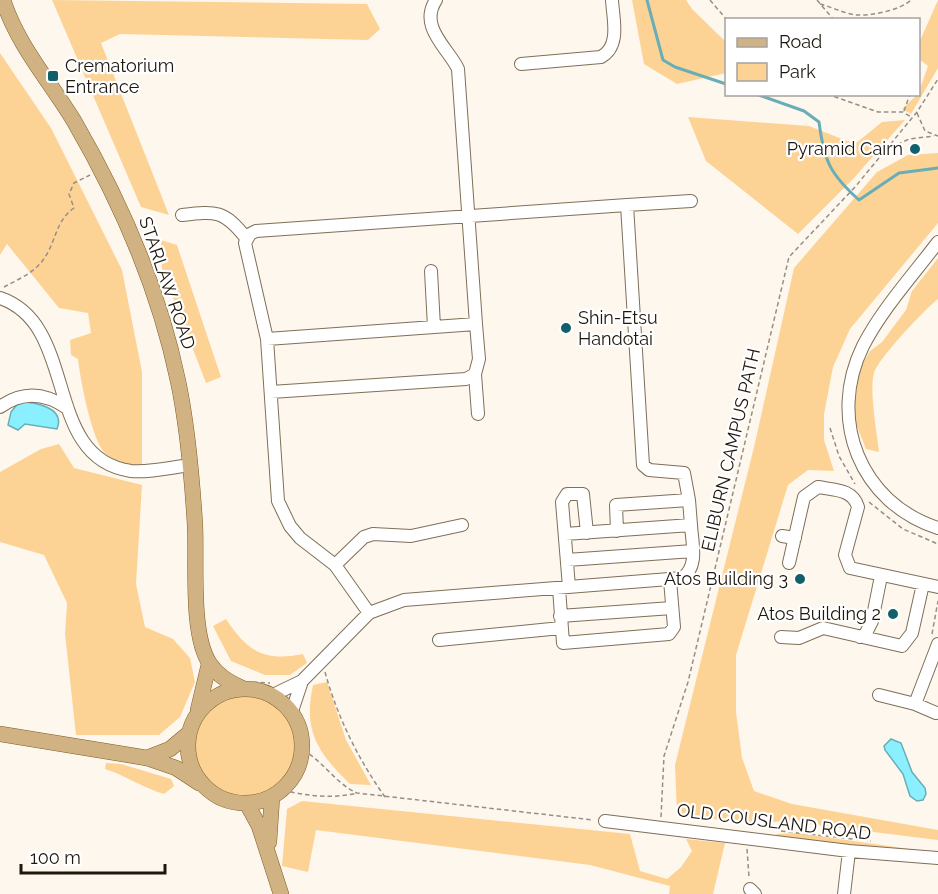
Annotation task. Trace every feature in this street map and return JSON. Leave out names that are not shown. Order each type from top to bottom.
[{"type":"main road","name":"STARLAW ROAD","points":[[3,0],[24,47],[72,118],[101,168],[137,250],[164,323],[178,382],[191,465],[199,631],[209,664]]},
{"type":"main road","name":"STARLAW ROAD","points":[[0,26],[24,47]]},
{"type":"main road","points":[[209,664],[224,679],[273,695],[292,711],[301,732],[303,750],[299,766],[277,793],[268,826],[269,857]]},
{"type":"main road","points":[[199,783],[188,756],[188,734],[206,686],[209,664]]},
{"type":"main road","points":[[198,712],[214,697],[227,690],[246,685]]},
{"type":"main road","points":[[0,734],[147,758],[176,768],[213,794],[229,801],[247,804],[277,793]]},
{"type":"main road","points":[[147,758],[170,749],[188,734]]},
{"type":"main road","points":[[247,804],[258,826],[281,894]]},
{"type":"street","points":[[436,0],[433,5],[434,32],[438,43],[454,60],[458,69],[479,359],[475,374],[478,414]]},
{"type":"street","points":[[521,64],[601,57],[608,53],[614,39],[612,0]]},
{"type":"street","points":[[246,238],[256,231],[691,201]]},
{"type":"street","points":[[273,695],[297,684],[369,612],[404,600],[670,580],[688,575],[693,564],[693,551],[689,500],[684,473],[649,471],[643,465],[627,205]]},
{"type":"street","points":[[182,215],[214,212],[225,215],[246,238],[245,248],[267,339],[277,495],[282,513],[300,538],[335,565],[369,612]]},
{"type":"street","points":[[938,242],[871,332],[854,369],[847,397],[857,454],[873,485],[908,516],[938,528]]},
{"type":"street","points":[[431,271],[434,327]]},
{"type":"street","points":[[0,298],[12,302],[31,317],[46,339],[67,408],[86,446],[111,465],[142,471],[191,465]]},
{"type":"street","points":[[267,339],[476,324]]},
{"type":"street","points":[[271,392],[466,379],[475,374]]},
{"type":"street","points":[[0,407],[18,397],[31,394],[56,400],[67,408]]},
{"type":"street","points":[[789,563],[788,537],[804,497],[818,487],[846,492],[856,500],[858,507],[846,561],[850,568],[938,587]]},
{"type":"street","points":[[587,533],[585,498],[580,492],[567,494],[562,502],[567,560],[560,622],[563,643],[669,634],[674,627],[670,580]]},
{"type":"street","points":[[617,531],[616,505],[689,500]]},
{"type":"street","points":[[335,565],[364,537],[373,534],[411,536],[462,525]]},
{"type":"street","points":[[565,534],[691,525]]},
{"type":"street","points":[[567,560],[693,551]]},
{"type":"street","points":[[860,637],[865,635],[872,621],[881,576]]},
{"type":"street","points":[[781,637],[799,638],[823,628],[897,646],[907,643],[912,633],[922,584]]},
{"type":"street","points":[[439,640],[672,608]]},
{"type":"street","points":[[915,704],[935,640]]},
{"type":"street","points":[[292,711],[297,684]]},
{"type":"street","points":[[879,695],[915,704],[936,713]]},
{"type":"street","name":"OLD COUSLAND ROAD","points":[[605,821],[749,840],[938,858]]},
{"type":"street","points":[[844,894],[849,851]]},
{"type":"path","points":[[711,0],[725,18]]},
{"type":"path","points":[[817,0],[832,18]]},
{"type":"path","points":[[820,4],[857,15],[906,5],[911,0]]},
{"type":"path","name":"ELIBURN CAMPUS PATH","points":[[659,827],[664,756],[693,661],[789,257],[841,204],[917,112],[938,79]]},
{"type":"path","points":[[833,96],[878,112],[903,112],[912,118]]},
{"type":"path","points":[[903,112],[909,96]]},
{"type":"path","points":[[917,112],[925,131],[934,136]]},
{"type":"path","points":[[882,152],[909,139],[938,136]]},
{"type":"path","points":[[0,289],[26,275],[44,260],[65,214],[74,208],[69,194],[74,183],[101,168]]},
{"type":"path","points":[[935,640],[938,601]]},
{"type":"path","points":[[320,673],[324,668],[346,729],[366,771],[385,797]]},
{"type":"path","points":[[246,685],[284,681],[297,684]]},
{"type":"path","points":[[303,750],[318,759],[338,780],[358,793]]},
{"type":"path","points":[[277,793],[345,796],[358,793],[605,821]]},
{"type":"path","points":[[749,840],[747,848],[753,891]]},
{"type":"green space","points":[[52,0],[367,4],[380,29],[368,40],[120,34],[101,43],[169,215],[141,207]]},
{"type":"green space","points":[[632,0],[686,0],[692,9],[725,41],[725,73],[677,84],[644,64]]},
{"type":"green space","points":[[938,0],[938,68],[911,114],[902,109],[916,96],[920,96],[920,88],[928,66],[920,60],[920,41]]},
{"type":"green space","points":[[0,53],[51,128],[122,270],[142,372],[142,466],[124,463],[110,457],[101,448],[96,437],[84,395],[78,359],[71,355],[70,340],[91,333],[88,313],[59,308],[7,244],[0,255]]},
{"type":"green space","points":[[688,117],[809,126],[855,144],[882,122],[905,120],[854,178],[798,234],[706,161]]},
{"type":"green space","points":[[938,153],[938,223],[850,329],[833,367],[824,414],[824,440],[834,471],[808,470],[788,485],[736,655],[736,712],[742,758],[754,791],[792,804],[938,830],[938,840],[784,821],[751,824],[677,814],[675,765],[755,443],[794,268],[877,172],[908,155]]},
{"type":"green space","points":[[161,240],[177,245],[221,377],[206,383],[162,269]]},
{"type":"green space","points":[[938,258],[938,299],[893,346],[874,373],[873,401],[879,452],[866,449],[856,424],[854,393],[860,368],[870,351],[882,342],[906,310],[912,291]]},
{"type":"green space","points":[[59,444],[74,468],[142,485],[136,584],[145,627],[173,639],[190,658],[195,682],[180,717],[159,735],[76,735],[65,634],[67,603],[44,555],[0,542],[0,472],[41,449]]},
{"type":"green space","points":[[226,619],[241,639],[258,652],[277,656],[303,654],[307,663],[290,675],[265,675],[231,661],[213,626]]},
{"type":"green space","points":[[327,682],[346,740],[371,785],[350,784],[329,762],[315,740],[310,715],[313,685]]},
{"type":"green space","points":[[245,694],[265,698],[282,709],[293,726],[297,746],[293,766],[282,783],[265,794],[245,798],[225,794],[208,783],[197,766],[193,746],[197,726],[208,709],[225,698]]},
{"type":"green space","points":[[106,763],[121,764],[171,779],[174,786],[164,794],[105,769]]},
{"type":"green space","points":[[302,801],[630,834],[640,871],[667,879],[681,867],[692,851],[686,839],[725,843],[713,894],[669,894],[670,886],[590,865],[316,830],[308,872],[282,866],[287,809]]},
{"type":"green space","points":[[797,833],[938,853],[938,855],[781,838],[776,834]]},
{"type":"water","points":[[19,402],[33,403],[53,411],[59,422],[57,429],[25,424],[18,430],[8,425],[11,412]]},
{"type":"water","points":[[891,739],[901,743],[912,772],[925,788],[926,794],[923,800],[917,801],[910,796],[903,774],[885,750],[884,746]]},
{"type":"waterway","points":[[647,0],[663,60],[675,67],[725,84]]},
{"type":"waterway","points":[[762,96],[804,111],[819,122],[823,147],[830,166],[841,182],[859,200],[899,173],[938,168]]},
{"type":"place","name":"Crematorium Entrance","points":[[53,76]]},
{"type":"place","name":"Pyramid Cairn","points":[[915,149]]},
{"type":"place","name":"Shin-Etsu Handotai","points":[[566,328]]},
{"type":"place","name":"Atos Building 3","points":[[800,579]]},
{"type":"place","name":"Atos Building 2","points":[[893,614]]}]
